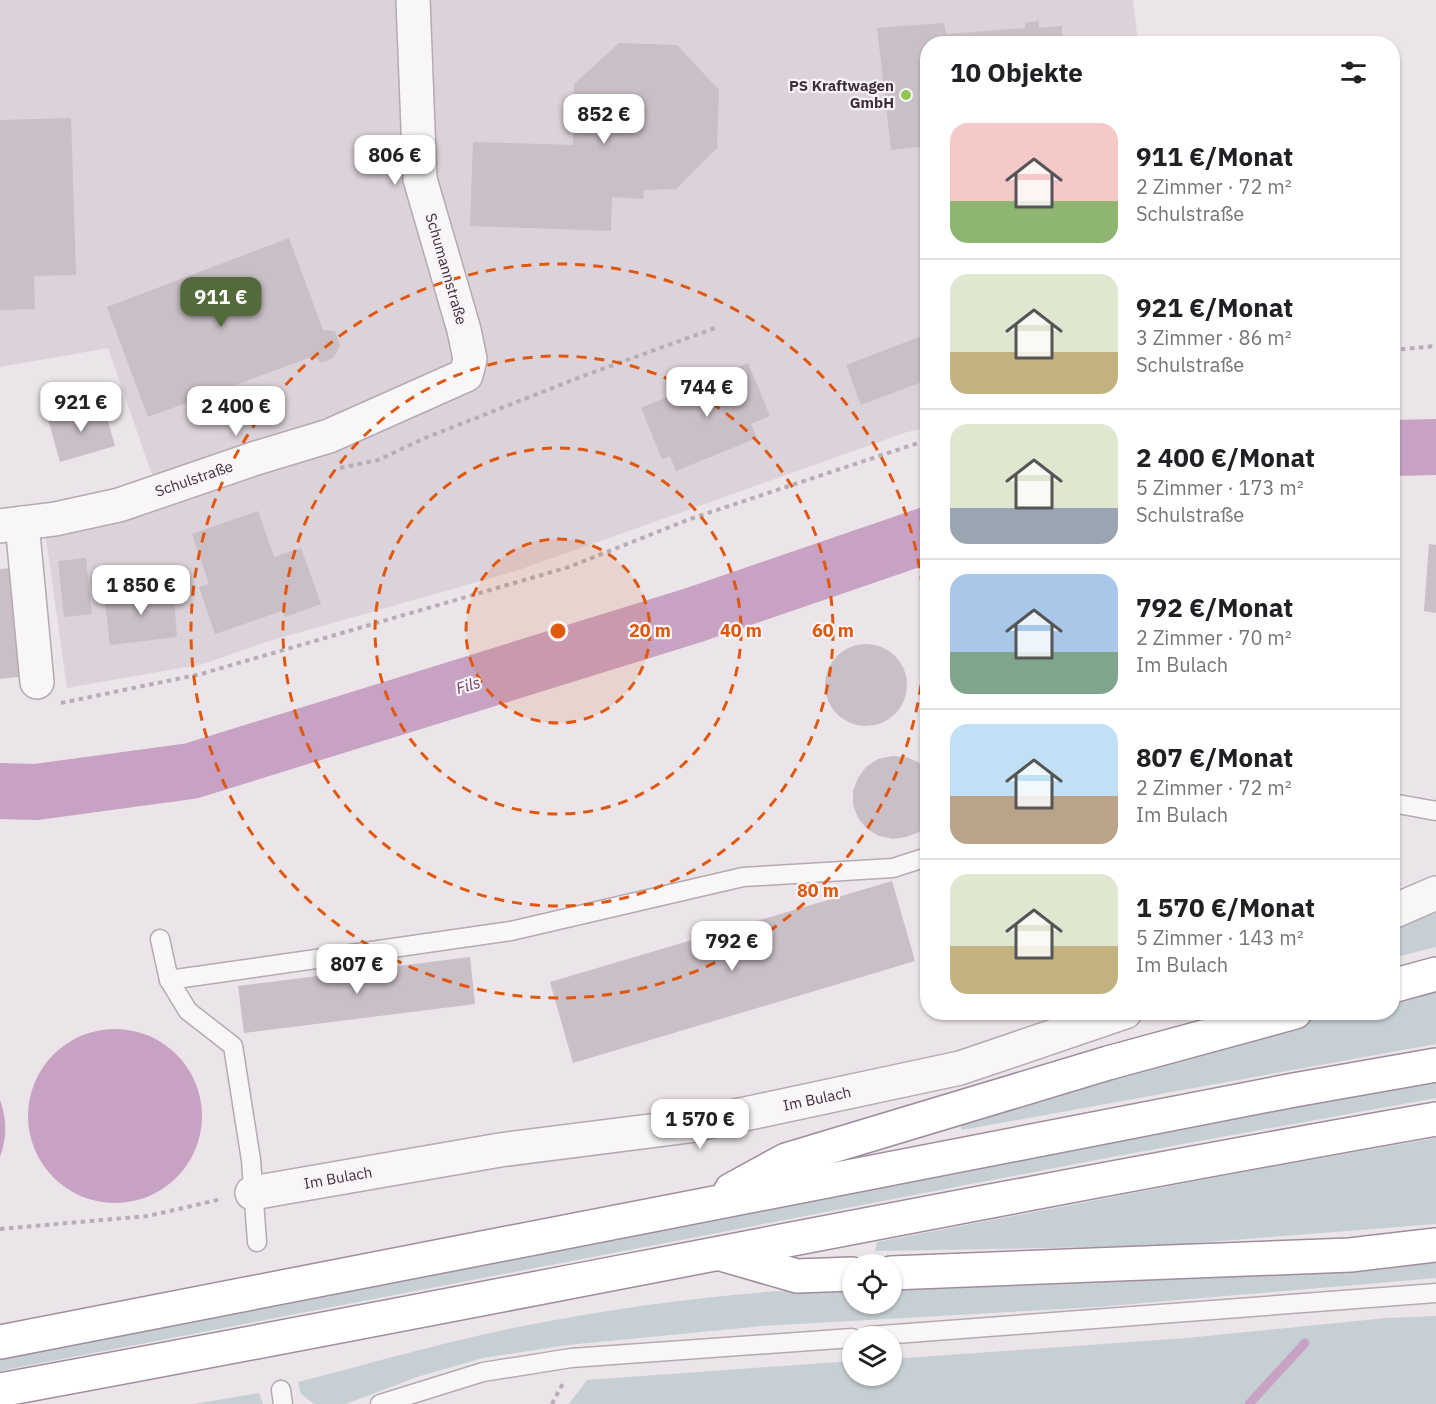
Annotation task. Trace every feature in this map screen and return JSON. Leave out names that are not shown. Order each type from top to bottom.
[{"type":"highway","points":[[1400,984],[1436,974]]},
{"type":"highway","points":[[705,1204],[786,1160],[1108,1063],[1266,1020]]},
{"type":"highway","points":[[0,1342],[1294,1090],[1436,1065]]},
{"type":"highway","points":[[0,1390],[287,1337],[717,1252],[1436,1119]]},
{"type":"highway","points":[[902,1273],[1350,1255],[1436,1245]]},
{"type":"highway","points":[[717,1252],[797,1276],[842,1274]]},
{"type":"street","name":"Schumannstraße","points":[[413,0],[420,179],[464,330],[470,359]]},
{"type":"street","name":"Schulstraße","points":[[11,524],[55,519],[119,505],[328,436],[466,375],[470,359]]},
{"type":"street","points":[[11,524],[37,682]]},
{"type":"street","points":[[1400,909],[1436,893]]},
{"type":"street","name":"Im Bulach","points":[[252,1192],[500,1150],[689,1126],[960,1068],[1101,1020]]},
{"type":"lane","points":[[1400,804],[1436,811]]},
{"type":"lane","points":[[169,980],[511,931],[743,877],[893,868],[920,859]]},
{"type":"lane","points":[[160,939],[169,980],[188,1011],[233,1046],[251,1160],[257,1242]]},
{"type":"lane","points":[[902,1333],[1436,1293]]},
{"type":"lane","points":[[380,1404],[483,1372],[571,1358],[842,1339]]},
{"type":"path","points":[[332,468],[378,460],[425,438],[572,380],[718,327]]},
{"type":"path","points":[[1400,349],[1436,346]]},
{"type":"path","points":[[37,682],[39,697],[51,705],[201,674],[569,567],[690,519],[920,442]]},
{"type":"path","points":[[0,1229],[148,1216],[252,1192]]},
{"type":"shaded area","points":[[0,0],[1133,0],[1137,36],[920,36],[920,429],[907,432],[516,571],[269,641],[203,664],[67,688],[45,531],[164,509],[108,348],[0,367]]},
{"type":"shaded area","points":[[1436,904],[1436,947],[1400,956],[1400,918]]},
{"type":"shaded area","points":[[1436,983],[1436,1044],[962,1130],[960,1123],[1296,1020],[1400,1020],[1400,992]]},
{"type":"shaded area","points":[[115,1029],[132,1030],[148,1035],[164,1043],[177,1054],[188,1067],[196,1083],[201,1099],[201,1133],[196,1149],[188,1165],[177,1178],[164,1189],[148,1197],[132,1202],[115,1203],[98,1202],[82,1197],[66,1189],[53,1178],[42,1165],[34,1149],[29,1133],[28,1116],[29,1099],[34,1083],[42,1067],[53,1054],[66,1043],[82,1035],[98,1030]]},
{"type":"shaded area","points":[[1436,1081],[1436,1098],[1112,1157],[0,1371],[0,1356],[734,1213]]},
{"type":"shaded area","points":[[0,1100],[5,1128],[0,1157]]},
{"type":"shaded area","points":[[1436,1138],[1436,1224],[1157,1246],[875,1251],[877,1242],[1264,1168]]},
{"type":"shaded area","points":[[1436,1254],[1436,1278],[1097,1307],[763,1326],[567,1345],[483,1358],[417,1377],[346,1404],[314,1404],[301,1394],[298,1382],[518,1327],[684,1300],[842,1287],[842,1314],[902,1314],[902,1284]]},
{"type":"shaded area","points":[[1436,1316],[1436,1404],[569,1404],[587,1380],[842,1362],[842,1386],[902,1386],[902,1358],[1187,1338],[1386,1318]]},
{"type":"shaded area","points":[[259,1393],[263,1404],[194,1404]]},
{"type":"building","name":"PS Kraftwagen GmbH","points":[[1039,21],[1039,28],[1062,26],[1062,36],[920,36],[920,147],[891,150],[877,28],[944,23],[946,34],[1025,28],[1025,23]]},
{"type":"building","points":[[619,43],[677,45],[719,90],[717,148],[676,189],[644,190],[643,199],[612,197],[611,231],[470,226],[473,142],[573,145],[574,84]]},
{"type":"building","points":[[71,118],[76,275],[34,276],[35,309],[0,310],[0,120]]},
{"type":"building","points":[[289,238],[323,330],[335,331],[340,346],[333,358],[321,363],[314,356],[148,417],[107,307]]},
{"type":"building","points":[[920,337],[920,383],[861,405],[846,365]]},
{"type":"building","points":[[748,363],[770,416],[751,424],[757,438],[676,471],[670,456],[662,459],[641,408]]},
{"type":"building","points":[[103,404],[115,446],[60,462],[48,419]]},
{"type":"building","points":[[258,511],[274,557],[301,548],[321,604],[285,617],[282,611],[215,634],[199,587],[209,584],[192,534]]},
{"type":"building","points":[[1429,544],[1436,545],[1436,613],[1424,611]]},
{"type":"building","points":[[86,558],[92,614],[64,617],[58,561]]},
{"type":"building","points":[[12,568],[26,676],[0,679],[0,569]]},
{"type":"building","points":[[173,587],[177,637],[110,645],[104,594]]},
{"type":"building","points":[[858,644],[874,644],[889,650],[901,662],[907,677],[907,693],[901,708],[889,720],[874,726],[858,726],[843,720],[831,708],[825,693],[825,677],[831,662],[843,650]]},
{"type":"building","points":[[892,756],[906,757],[920,764],[919,832],[893,839],[879,836],[867,829],[858,818],[853,805],[853,791],[866,767],[878,759]]},
{"type":"building","points":[[892,881],[915,961],[573,1063],[550,982]]},
{"type":"building","points":[[470,957],[475,1004],[244,1033],[238,986]]},
{"type":"waterway","name":"Fils","points":[[1400,448],[1436,447]]},
{"type":"waterway","name":"Fils","points":[[0,791],[36,792],[191,771],[694,615],[920,537]]},
{"type":"waterway","points":[[1249,1404],[1305,1343]]},
{"type":"place","name":"PS Kraftwagen GmbH","points":[[906,95]]}]
